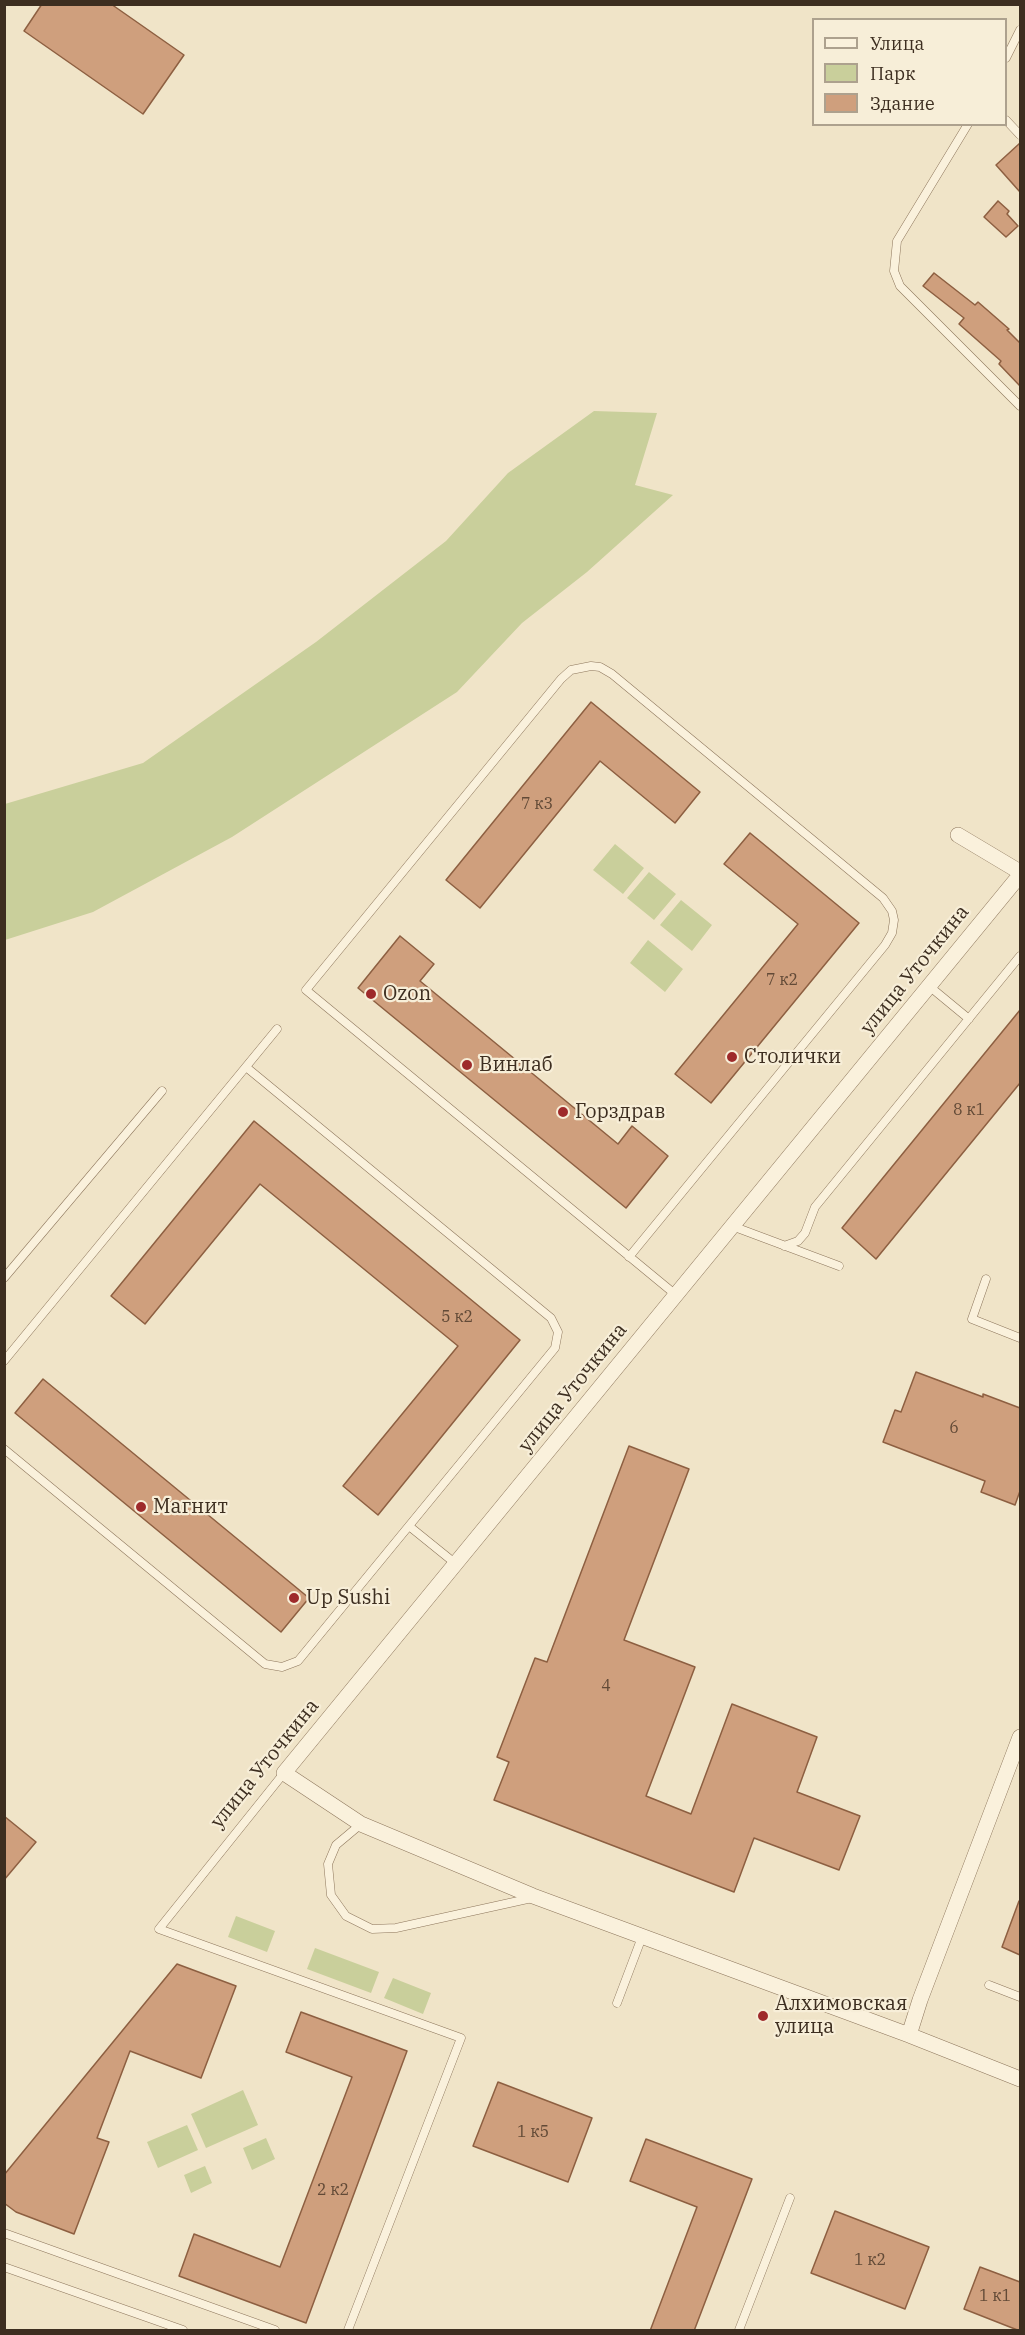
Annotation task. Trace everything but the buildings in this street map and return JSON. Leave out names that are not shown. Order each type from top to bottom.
[{"type":"street","points":[[958,835],[1020,873]]},
{"type":"street","name":"улица Уточкина","points":[[284,1773],[1020,873]]},
{"type":"street","points":[[909,2035],[924,1989],[1020,1737]]},
{"type":"street","points":[[284,1773],[361,1824],[536,1897],[909,2035],[1020,2079]]},
{"type":"lane","points":[[1007,54],[1020,30]]},
{"type":"lane","points":[[1007,122],[1020,135]]},
{"type":"lane","points":[[967,126],[897,242],[894,271],[900,286],[1020,406]]},
{"type":"lane","points":[[629,1257],[885,945],[892,933],[894,920],[892,911],[883,898],[612,674],[600,667],[591,666],[571,670],[561,679],[306,990],[629,1257],[676,1295]]},
{"type":"lane","points":[[784,1245],[798,1241],[805,1233],[815,1207],[1020,956]]},
{"type":"lane","points":[[929,986],[969,1019]]},
{"type":"lane","points":[[4,1361],[277,1029]]},
{"type":"lane","points":[[4,1449],[265,1664],[282,1667],[298,1661],[555,1348],[558,1338],[557,1327],[551,1318],[246,1067]]},
{"type":"lane","points":[[4,1278],[162,1091]]},
{"type":"lane","points":[[732,1226],[839,1266]]},
{"type":"lane","points":[[987,1279],[972,1319],[1020,1338]]},
{"type":"lane","points":[[409,1526],[456,1564]]},
{"type":"lane","name":"улица Уточкина","points":[[284,1773],[159,1929],[461,2038],[348,2331]]},
{"type":"lane","points":[[361,1824],[336,1845],[328,1864],[331,1895],[346,1916],[372,1929],[396,1928],[536,1897]]},
{"type":"lane","points":[[618,2002],[642,1937]]},
{"type":"lane","points":[[989,1985],[1020,1997]]},
{"type":"lane","points":[[738,2331],[790,2198]]},
{"type":"lane","points":[[4,2233],[275,2331]]},
{"type":"lane","points":[[4,2267],[183,2331]]},
{"type":"green space","points":[[594,411],[657,413],[635,485],[673,495],[587,572],[522,623],[457,692],[232,837],[93,912],[5,940],[5,804],[143,763],[316,642],[446,541],[508,473]]},
{"type":"green space","points":[[615,844],[644,868],[623,894],[593,870]]},
{"type":"green space","points":[[649,872],[676,894],[654,920],[627,898]]},
{"type":"green space","points":[[681,900],[712,925],[692,951],[660,925]]},
{"type":"green space","points":[[648,940],[683,969],[665,992],[630,963]]},
{"type":"green space","points":[[236,1916],[275,1931],[267,1952],[228,1937]]},
{"type":"green space","points":[[315,1948],[379,1972],[371,1993],[307,1969]]},
{"type":"green space","points":[[393,1978],[431,1993],[423,2014],[384,1998]]},
{"type":"green space","points":[[243,2090],[258,2125],[206,2148],[191,2114]]},
{"type":"green space","points":[[187,2125],[198,2150],[158,2168],[147,2142]]},
{"type":"green space","points":[[266,2138],[275,2159],[252,2170],[243,2148]]},
{"type":"green space","points":[[205,2166],[212,2183],[191,2193],[184,2175]]},
{"type":"place","name":"Ozon","points":[[371,994]]},
{"type":"place","name":"Столички","points":[[732,1057]]},
{"type":"place","name":"Винлаб","points":[[467,1065]]},
{"type":"place","name":"Горздрав","points":[[563,1112]]},
{"type":"place","name":"Магнит","points":[[141,1507]]},
{"type":"place","name":"Up Sushi","points":[[294,1598]]},
{"type":"place","name":"Алхимовская улица","points":[[763,2016]]}]
